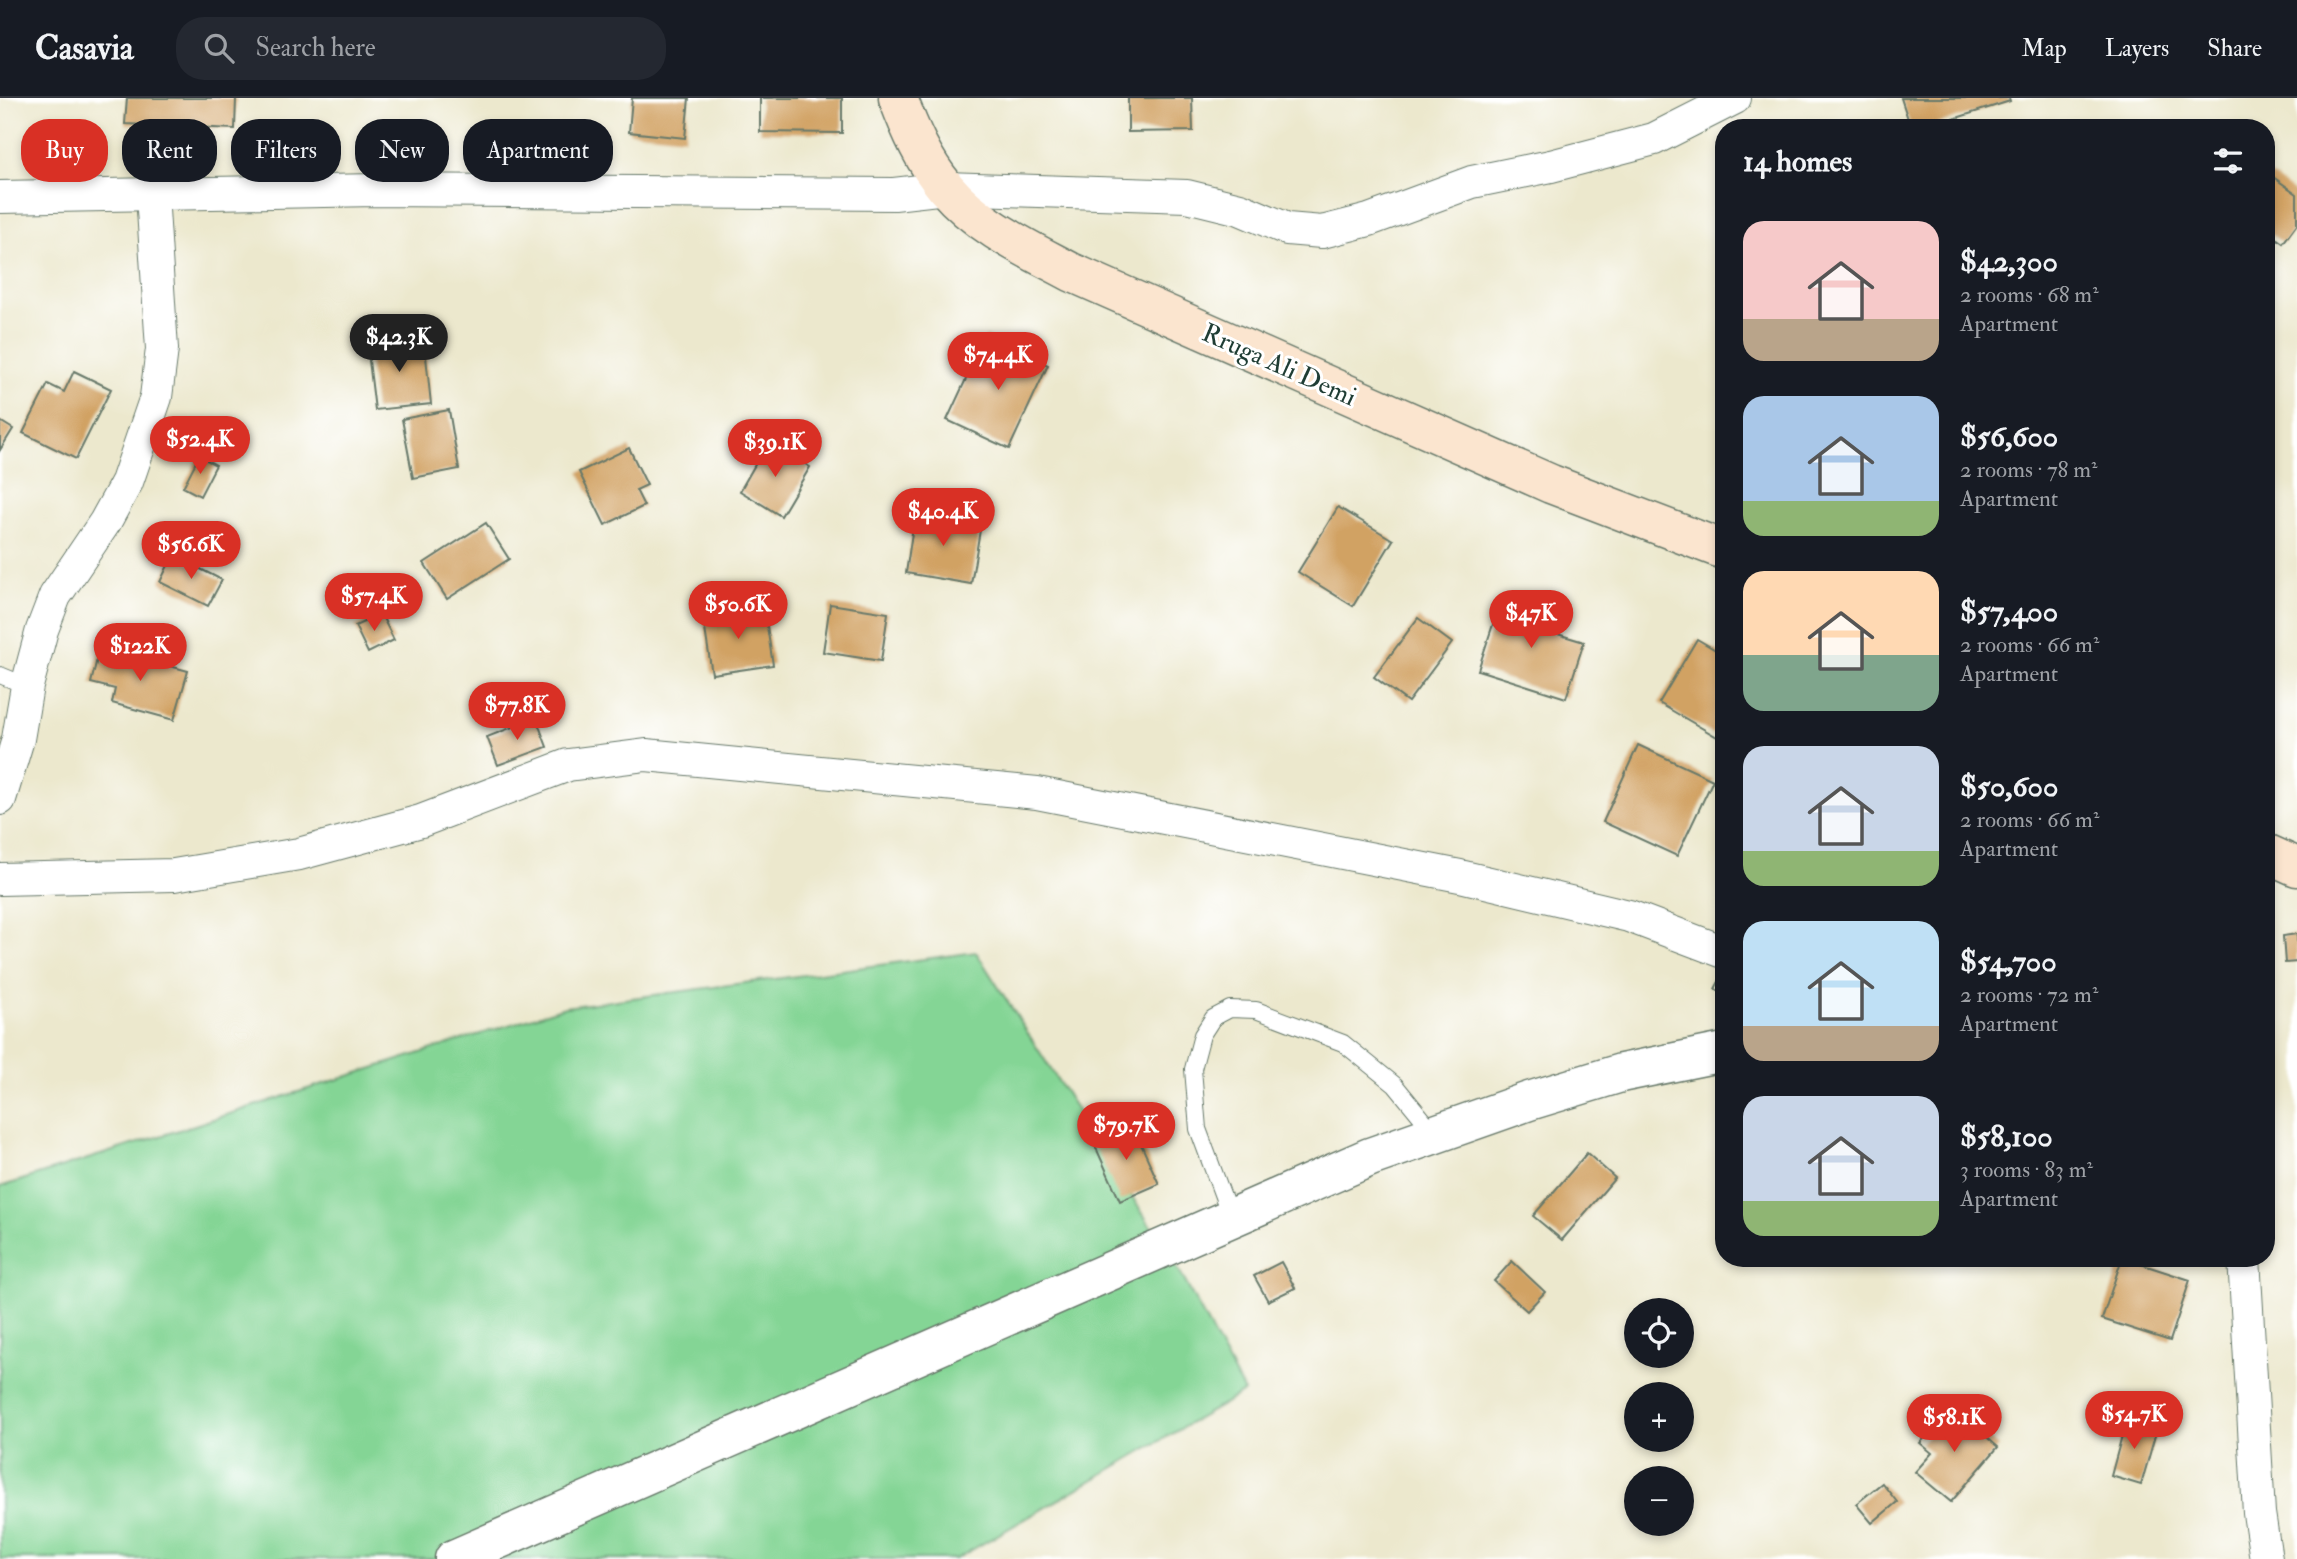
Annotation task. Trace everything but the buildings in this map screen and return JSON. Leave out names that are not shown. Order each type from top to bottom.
[{"type":"main road","name":"Rruga Ali Demi","points":[[898,98],[915,141],[946,188],[973,214],[1014,242],[1071,272],[1551,484],[1715,547]]},
{"type":"main road","points":[[2275,857],[2297,867]]},
{"type":"street","points":[[0,197],[376,190],[894,194],[946,188],[1187,196],[1240,209],[1287,229],[1322,232],[1369,220],[1472,182],[1551,166],[1654,139],[1735,98]]},
{"type":"street","points":[[0,799],[18,739],[13,681],[42,630],[55,596],[105,522],[127,482],[156,397],[162,349],[152,194]]},
{"type":"street","points":[[0,879],[174,875],[299,854],[421,821],[568,765],[646,755],[1037,793],[1460,876],[1629,916],[1715,949]]},
{"type":"street","points":[[454,1559],[1370,1157],[1529,1101],[1621,1073],[1715,1054]]},
{"type":"street","points":[[2245,1267],[2259,1513],[2266,1559]]},
{"type":"lane","points":[[1231,1218],[1198,1129],[1193,1069],[1202,1035],[1213,1018],[1230,1009],[1256,1010],[1343,1043],[1395,1085],[1435,1134]]},
{"type":"green space","points":[[976,952],[1180,1272],[1244,1392],[956,1559],[0,1559],[0,1187],[565,1007]]}]
